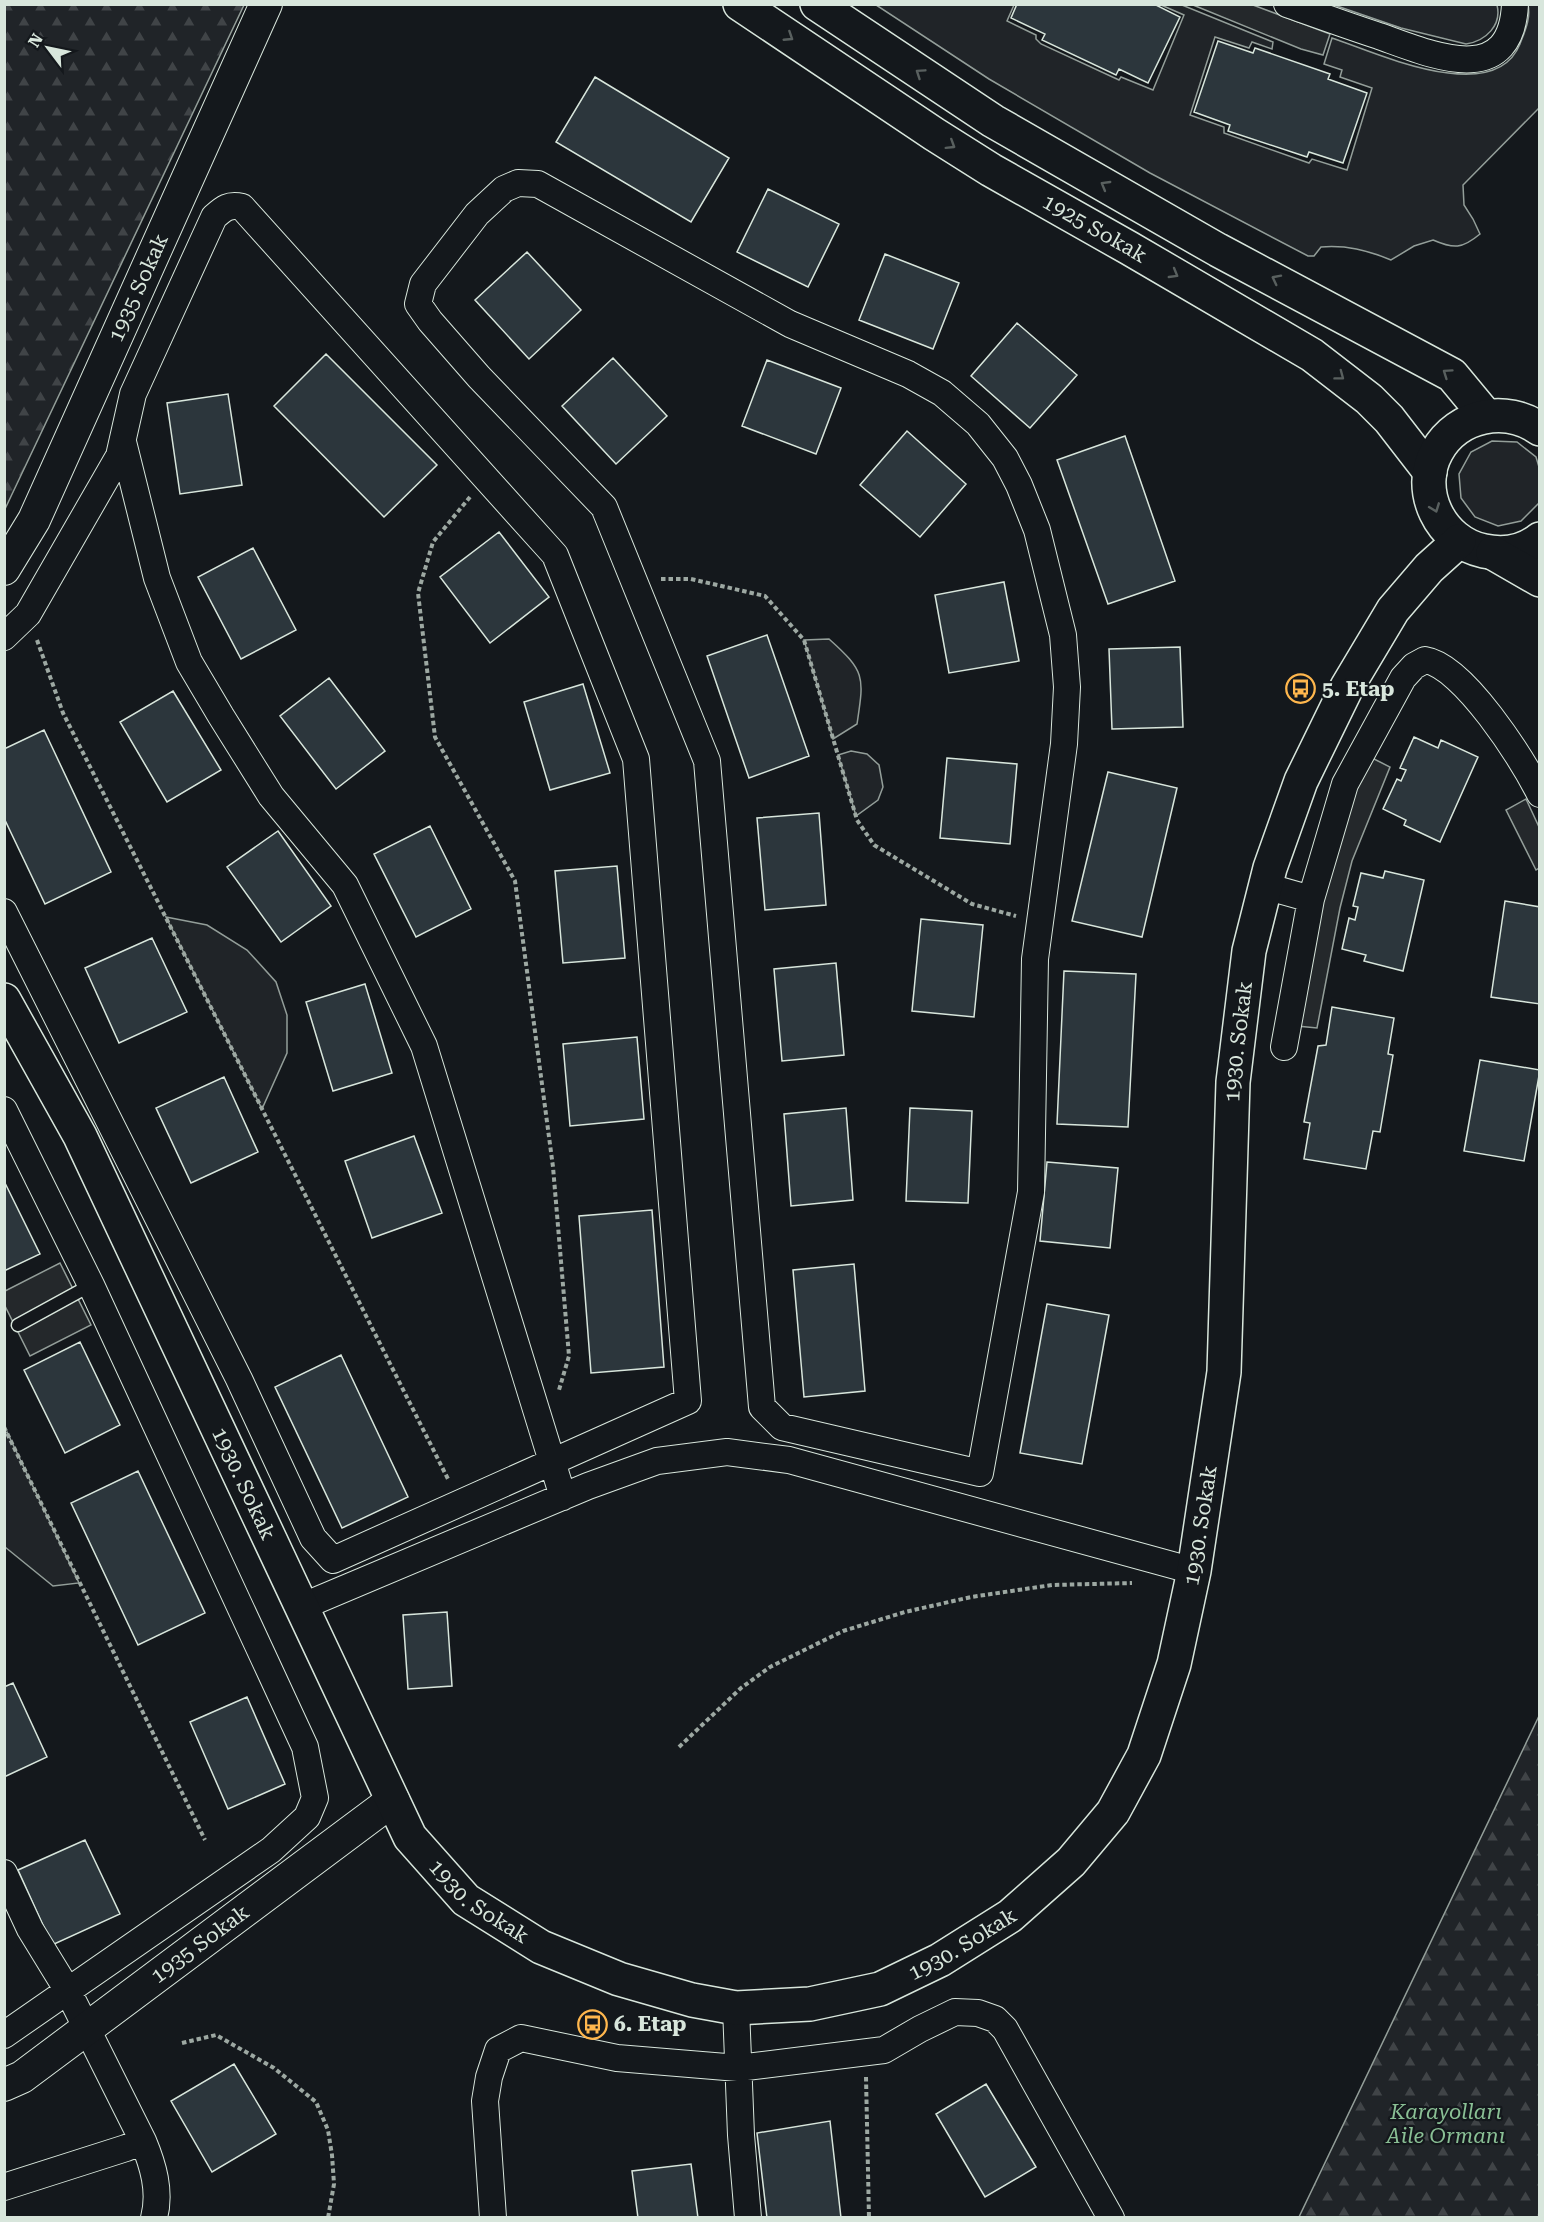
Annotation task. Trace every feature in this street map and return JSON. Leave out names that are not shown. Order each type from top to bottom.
[{"type":"main road","name":"1925 Sokak","points":[[740,4],[915,122],[991,170],[1120,242],[1312,355],[1369,399],[1389,419],[1430,472]]},
{"type":"main road","name":"1925 Sokak","points":[[818,4],[993,121],[1218,250],[1452,375],[1486,416]]},
{"type":"main road","points":[[1539,429],[1529,422],[1508,415],[1486,416],[1466,423],[1449,435],[1437,452],[1430,472],[1429,491],[1434,511],[1444,528],[1459,541],[1475,550],[1494,553],[1514,552],[1534,544],[1539,539]]},
{"type":"main road","name":"1930. Sokak","points":[[4,1000],[80,1136],[410,1837],[466,1900],[541,1947],[619,1979],[692,2000],[736,2008],[810,2004],[880,1989],[940,1960],[1010,1916],[1071,1862],[1113,1812],[1144,1755],[1174,1664],[1194,1571],[1224,1372],[1233,1082],[1249,951],[1265,886],[1301,781],[1347,687],[1393,610],[1429,568],[1459,541]]},
{"type":"main road","points":[[1494,553],[1539,580]]},
{"type":"street","name":"1935 Sokak","points":[[4,569],[34,520],[266,4]]},
{"type":"street","points":[[1287,4],[1433,55],[1470,60],[1484,58],[1499,50],[1509,37],[1515,4]]},
{"type":"street","points":[[971,1510],[980,1473],[1031,1191],[1035,959],[1064,744],[1067,687],[1063,635],[1037,530],[1019,485],[1005,458],[978,424],[942,393],[908,374],[790,324],[538,184],[518,183],[504,189],[477,214],[423,284],[418,304],[479,377],[604,507],[707,761],[762,1407],[782,1427],[980,1473]]},
{"type":"street","points":[[4,637],[28,614],[119,456],[133,394],[214,217],[224,207],[234,205],[242,207],[555,555],[636,759],[688,1401],[333,1560],[314,1538],[233,1368],[4,912]]},
{"type":"street","points":[[123,442],[157,578],[189,662],[271,796],[345,885],[424,1046],[563,1497]]},
{"type":"street","points":[[1284,1047],[1311,899],[1345,784],[1403,678],[1414,666],[1425,660],[1435,661],[1446,669],[1487,712],[1504,735],[1539,794]]},
{"type":"street","points":[[1265,886],[1311,899]]},
{"type":"street","points":[[4,1110],[91,1284],[305,1747],[315,1798],[307,1817],[271,1850],[4,2035]]},
{"type":"street","points":[[301,1607],[563,1497],[657,1461],[727,1452],[789,1461],[1194,1571]]},
{"type":"street","name":"1935 Sokak","points":[[4,2085],[22,2077],[393,1800]]},
{"type":"street","points":[[4,1873],[30,1929],[69,1991],[143,2141],[153,2165],[156,2191],[154,2217]]},
{"type":"street","points":[[736,2008],[741,2135],[748,2217]]},
{"type":"street","points":[[493,2217],[485,2101],[489,2077],[498,2050],[521,2038],[617,2058],[738,2068],[884,2050],[955,2012],[978,2013],[995,2019],[1005,2030],[1111,2217]]},
{"type":"street","points":[[4,2187],[143,2141]]},
{"type":"lane","points":[[18,1325],[91,1284]]},
{"type":"path","points":[[486,478],[433,542],[418,593],[435,737],[515,881],[553,1167],[569,1356],[545,1437]]},
{"type":"path","points":[[634,579],[691,579],[765,596],[804,640],[857,820],[874,845],[972,904],[1041,923]]},
{"type":"path","points":[[28,614],[63,713],[461,1503]]},
{"type":"path","points":[[4,1427],[205,1840]]},
{"type":"path","points":[[679,1747],[741,1688],[770,1667],[843,1631],[905,1612],[971,1597],[1052,1584],[1140,1583]]},
{"type":"path","points":[[182,2043],[216,2036],[274,2068],[316,2102],[328,2130],[332,2156],[334,2184],[328,2217]]},
{"type":"path","points":[[865,2054],[869,2217]]},
{"type":"green space","points":[[4,5],[244,5],[5,509]]},
{"type":"green space","points":[[876,5],[1014,5],[1007,21],[1036,35],[1036,39],[1041,44],[1119,80],[1121,77],[1153,90],[1184,15],[1161,5],[1182,5],[1273,42],[1272,49],[1252,42],[1249,48],[1215,37],[1190,115],[1224,127],[1224,133],[1309,163],[1312,159],[1347,170],[1372,88],[1340,77],[1342,70],[1324,64],[1332,38],[1433,71],[1461,74],[1486,72],[1506,63],[1520,44],[1524,34],[1528,20],[1528,5],[1539,5],[1539,108],[1463,185],[1464,205],[1480,234],[1468,243],[1452,246],[1433,240],[1414,246],[1391,260],[1365,251],[1339,247],[1321,247],[1314,256],[1308,256],[1150,173],[989,79]]},
{"type":"green space","points":[[1334,5],[1497,5],[1498,12],[1495,25],[1486,36],[1466,44],[1401,28]]},
{"type":"green space","points":[[1492,441],[1517,442],[1536,457],[1539,467],[1539,503],[1521,521],[1498,526],[1475,517],[1461,498],[1459,474],[1471,452]]},
{"type":"green space","points":[[829,639],[856,668],[861,685],[857,724],[833,739],[804,640]]},
{"type":"green space","points":[[851,751],[867,754],[879,765],[883,787],[878,800],[856,816],[838,755]]},
{"type":"green space","points":[[166,917],[207,925],[247,950],[276,982],[287,1015],[287,1053],[262,1109]]},
{"type":"green space","points":[[7,1432],[79,1583],[53,1586],[5,1547],[4,1435]]},
{"type":"green space","name":"Karayolları Aile Ormanı","points":[[1539,1716],[1539,2217],[1299,2217]]},
{"type":"shaded area","points":[[1193,5],[1253,5],[1330,34],[1323,55],[1301,49]]},
{"type":"shaded area","points":[[1372,758],[1390,767],[1352,861],[1340,908],[1317,1028],[1297,1026],[1315,922],[1356,790]]},
{"type":"shaded area","points":[[1526,799],[1539,827],[1539,868],[1536,870],[1506,810]]},
{"type":"shaded area","points":[[60,1263],[91,1325],[30,1356],[5,1306],[5,1291]]},
{"type":"building","points":[[1017,4],[1154,4],[1180,17],[1148,83],[1119,69],[1116,75],[1042,40],[1045,34],[1011,18]]},
{"type":"building","points":[[1218,41],[1253,53],[1255,48],[1330,74],[1328,79],[1367,93],[1343,163],[1309,152],[1307,157],[1228,131],[1230,125],[1194,112]]},
{"type":"building","points":[[595,77],[729,158],[691,222],[556,142]]},
{"type":"building","points":[[768,189],[839,224],[808,287],[737,252]]},
{"type":"building","points":[[527,252],[581,310],[529,359],[475,300]]},
{"type":"building","points":[[885,254],[959,283],[933,349],[859,320]]},
{"type":"building","points":[[1017,323],[1077,375],[1030,428],[971,376]]},
{"type":"building","points":[[326,354],[437,465],[384,517],[274,406]]},
{"type":"building","points":[[613,358],[667,416],[616,464],[562,406]]},
{"type":"building","points":[[767,360],[841,388],[816,454],[742,426]]},
{"type":"building","points":[[228,394],[242,485],[180,494],[167,403]]},
{"type":"building","points":[[907,431],[966,484],[920,537],[860,485]]},
{"type":"building","points":[[1125,436],[1175,581],[1108,604],[1057,460]]},
{"type":"building","points":[[499,532],[549,597],[490,643],[440,577]]},
{"type":"building","points":[[253,548],[296,630],[241,659],[198,577]]},
{"type":"building","points":[[1004,582],[1019,661],[949,673],[935,595]]},
{"type":"building","points":[[767,635],[809,756],[749,778],[707,656]]},
{"type":"building","points":[[1180,647],[1183,727],[1112,729],[1109,649]]},
{"type":"building","points":[[329,678],[385,751],[336,789],[280,716]]},
{"type":"building","points":[[583,684],[610,773],[550,790],[524,702]]},
{"type":"building","points":[[173,691],[221,770],[167,802],[120,722]]},
{"type":"building","points":[[44,730],[111,872],[45,904],[4,818],[4,749]]},
{"type":"building","points":[[1414,737],[1438,748],[1441,740],[1478,757],[1440,842],[1404,825],[1406,820],[1383,809],[1397,779],[1401,781],[1406,770],[1400,768]]},
{"type":"building","points":[[947,758],[1017,764],[1010,844],[940,838]]},
{"type":"building","points":[[1108,772],[1177,788],[1142,937],[1072,921]]},
{"type":"building","points":[[819,813],[826,905],[765,910],[757,818]]},
{"type":"building","points":[[430,826],[471,909],[416,937],[374,854]]},
{"type":"building","points":[[278,831],[331,906],[281,942],[227,867]]},
{"type":"building","points":[[617,866],[625,958],[563,963],[555,871]]},
{"type":"building","points":[[1385,871],[1424,880],[1403,971],[1364,961],[1366,955],[1342,949],[1349,918],[1355,920],[1358,907],[1353,906],[1361,873],[1383,878]]},
{"type":"building","points":[[1505,901],[1540,907],[1540,1004],[1491,997]]},
{"type":"building","points":[[921,919],[983,925],[974,1017],[912,1011]]},
{"type":"building","points":[[152,938],[187,1012],[119,1043],[85,968]]},
{"type":"building","points":[[836,963],[844,1055],[782,1061],[774,969]]},
{"type":"building","points":[[1064,971],[1136,974],[1128,1127],[1057,1124]]},
{"type":"building","points":[[365,984],[392,1073],[333,1091],[306,1002]]},
{"type":"building","points":[[1332,1007],[1394,1018],[1388,1054],[1393,1055],[1380,1132],[1373,1131],[1366,1169],[1304,1159],[1310,1123],[1304,1122],[1318,1046],[1326,1045]]},
{"type":"building","points":[[637,1037],[644,1119],[570,1126],[563,1044]]},
{"type":"building","points":[[1480,1060],[1540,1070],[1524,1161],[1464,1151]]},
{"type":"building","points":[[224,1077],[258,1152],[191,1183],[156,1108]]},
{"type":"building","points":[[846,1108],[853,1200],[791,1206],[784,1114]]},
{"type":"building","points":[[910,1108],[972,1111],[968,1203],[906,1201]]},
{"type":"building","points":[[414,1136],[442,1213],[372,1238],[345,1161]]},
{"type":"building","points":[[1047,1162],[1118,1168],[1110,1248],[1040,1241]]},
{"type":"building","points":[[4,1181],[40,1254],[4,1271]]},
{"type":"building","points":[[652,1210],[664,1367],[591,1373],[579,1216]]},
{"type":"building","points":[[854,1264],[865,1391],[804,1397],[793,1270]]},
{"type":"building","points":[[1047,1304],[1109,1315],[1082,1464],[1020,1453]]},
{"type":"building","points":[[80,1342],[120,1425],[65,1453],[24,1370]]},
{"type":"building","points":[[341,1355],[408,1497],[342,1528],[275,1387]]},
{"type":"building","points":[[138,1471],[205,1613],[138,1645],[71,1503]]},
{"type":"building","points":[[447,1612],[452,1686],[408,1689],[403,1615]]},
{"type":"building","points":[[13,1683],[47,1757],[4,1777],[4,1687]]},
{"type":"building","points":[[247,1697],[285,1784],[228,1809],[190,1722]]},
{"type":"building","points":[[85,1840],[120,1914],[52,1945],[18,1870]]},
{"type":"building","points":[[234,2064],[276,2134],[212,2172],[171,2101]]},
{"type":"building","points":[[986,2084],[1036,2167],[985,2197],[936,2114]]},
{"type":"building","points":[[830,2121],[841,2218],[767,2218],[757,2133]]},
{"type":"building","points":[[691,2164],[698,2218],[638,2218],[632,2171]]},
{"type":"place","name":"5. Etap","points":[[1301,689]]},
{"type":"place","name":"6. Etap","points":[[593,2024]]}]
